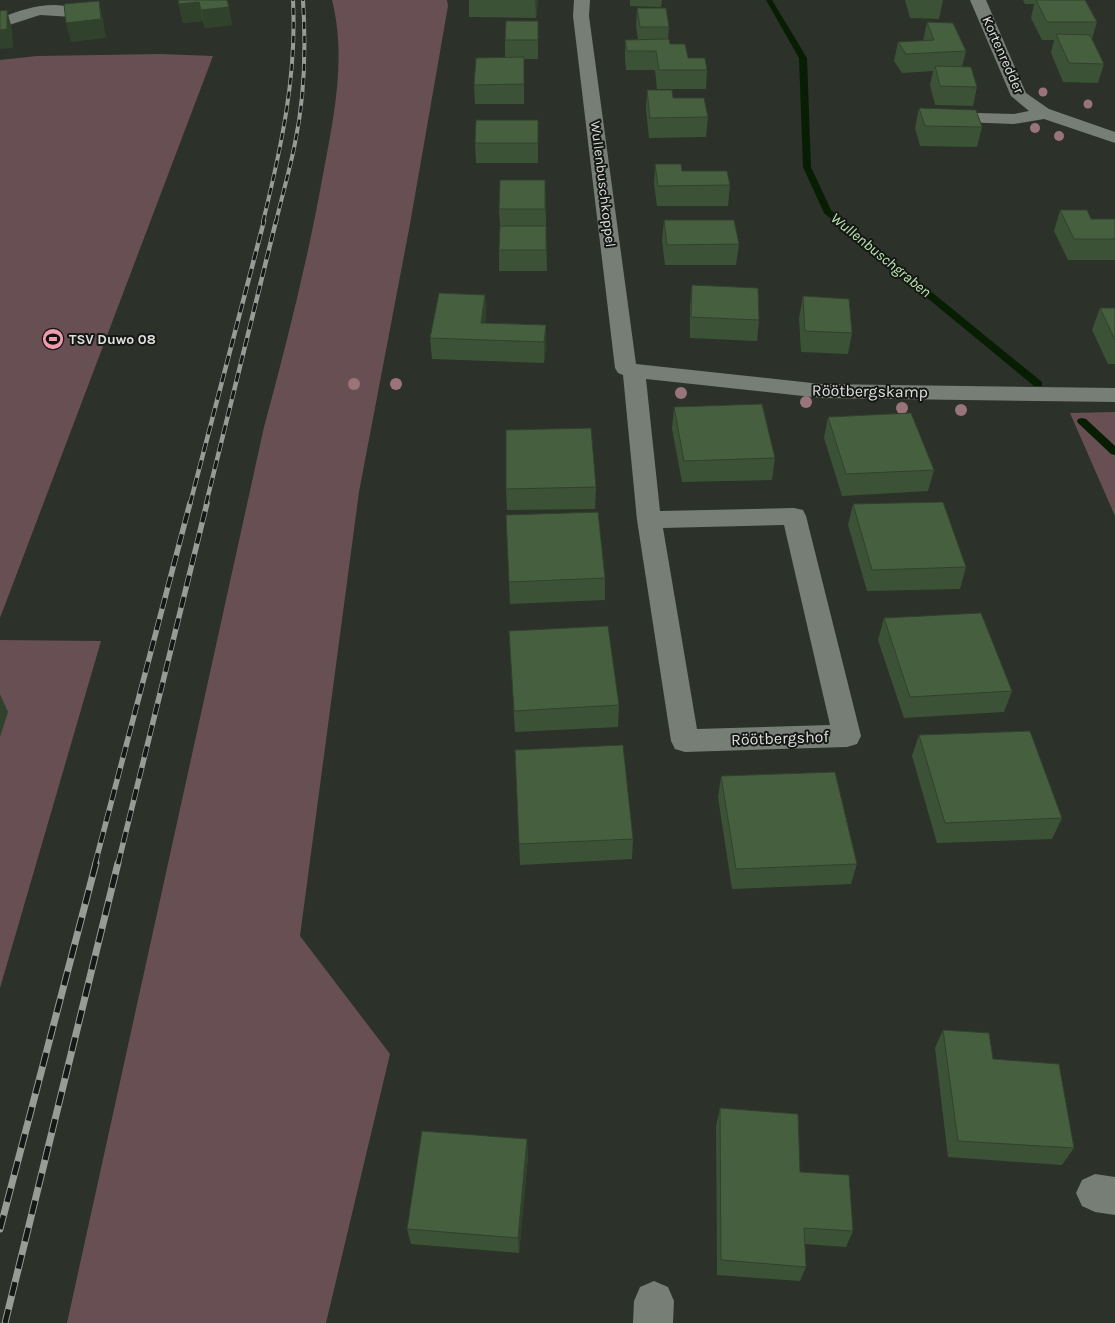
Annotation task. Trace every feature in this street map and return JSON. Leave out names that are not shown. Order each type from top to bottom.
[{"type":"street","name":"Wullenbuschkoppel","points":[[582,0],[581,16],[630,370]]},
{"type":"street","name":"Kortenredder","points":[[978,0],[1019,96],[1044,114],[1115,138]]},
{"type":"street","points":[[0,23],[9,22],[34,5],[90,13]]},
{"type":"street","points":[[932,117],[1014,119],[1044,114]]},
{"type":"street","name":"Röötbergskamp","points":[[630,370],[821,391],[1115,395]]},
{"type":"street","name":"Röötbergshof","points":[[630,370],[648,520],[685,741],[847,736],[794,516],[648,520]]},
{"type":"shaded area","points":[[332,0],[447,0],[448,6],[410,224],[359,492],[300,936],[390,1054],[326,1323],[67,1323],[264,427],[310,242],[337,90],[338,45]]},
{"type":"shaded area","name":"TSV Duwo 08","points":[[161,54],[213,56],[0,618],[0,60],[37,56]]},
{"type":"shaded area","points":[[1115,412],[1115,516],[1070,413]]},
{"type":"shaded area","points":[[0,640],[101,641],[0,988]]},
{"type":"building","points":[[178,0],[227,0],[229,7],[201,10],[199,2],[179,4]]},
{"type":"building","points":[[1036,0],[1085,0],[1097,22],[1047,22]]},
{"type":"building","points":[[99,1],[101,19],[66,23],[64,4]]},
{"type":"building","points":[[637,8],[666,8],[669,27],[640,27]]},
{"type":"building","points":[[7,10],[7,29],[0,30],[0,11]]},
{"type":"building","points":[[506,21],[538,21],[538,40],[505,40]]},
{"type":"building","points":[[927,22],[953,23],[966,51],[906,54],[898,42],[934,40]]},
{"type":"building","points":[[1056,34],[1090,35],[1104,64],[1069,63]]},
{"type":"building","points":[[669,39],[670,44],[685,44],[688,58],[705,58],[707,70],[659,70],[656,51],[627,51],[625,40]]},
{"type":"building","points":[[524,57],[524,84],[474,85],[476,58]]},
{"type":"building","points":[[935,66],[971,67],[977,87],[940,86]]},
{"type":"building","points":[[647,90],[672,90],[673,98],[704,98],[708,117],[650,118]]},
{"type":"building","points":[[919,108],[976,110],[982,127],[925,126]]},
{"type":"building","points":[[476,120],[538,120],[538,143],[475,143]]},
{"type":"building","points":[[655,164],[681,164],[682,171],[727,171],[730,185],[658,186]]},
{"type":"building","points":[[500,180],[545,180],[545,209],[499,209]]},
{"type":"building","points":[[1060,210],[1087,210],[1091,219],[1115,219],[1115,239],[1074,239]]},
{"type":"building","points":[[664,220],[734,220],[739,244],[667,245]]},
{"type":"building","points":[[500,226],[546,226],[546,250],[499,250]]},
{"type":"building","points":[[692,285],[758,288],[759,320],[691,317]]},
{"type":"building","points":[[439,293],[485,295],[481,323],[546,325],[544,342],[430,338]]},
{"type":"building","points":[[803,296],[849,299],[852,333],[805,331]]},
{"type":"building","points":[[1100,308],[1115,308],[1115,340]]},
{"type":"building","points":[[762,404],[775,458],[684,461],[674,407]]},
{"type":"building","points":[[911,413],[934,470],[846,474],[828,417]]},
{"type":"building","points":[[591,428],[596,487],[506,489],[506,430]]},
{"type":"building","points":[[943,502],[966,567],[872,570],[853,504]]},
{"type":"building","points":[[598,512],[605,578],[509,582],[506,515]]},
{"type":"building","points":[[981,613],[1012,691],[910,697],[884,618]]},
{"type":"building","points":[[608,626],[619,705],[514,711],[509,631]]},
{"type":"building","points":[[1030,731],[1062,818],[945,823],[919,735]]},
{"type":"building","points":[[623,745],[633,839],[519,844],[515,750]]},
{"type":"building","points":[[835,772],[857,864],[736,869],[721,776]]},
{"type":"building","points":[[943,1030],[989,1033],[993,1059],[1059,1064],[1074,1148],[958,1141]]},
{"type":"building","points":[[720,1108],[798,1114],[800,1172],[849,1175],[853,1231],[804,1228],[806,1267],[721,1260]]},
{"type":"building","points":[[422,1131],[527,1139],[518,1238],[407,1229]]},
{"type":"waterway","name":"Wullenbuschgraben","points":[[769,0],[803,58],[807,167],[827,211],[1038,384]]},
{"type":"waterway","name":"Wullenbuschgraben","points":[[1082,421],[1115,452]]},
{"type":"railway","points":[[263,222],[276,167],[290,84],[293,56],[293,0]]},
{"type":"railway","points":[[276,222],[293,153],[301,108],[304,54],[303,0]]},
{"type":"railway","points":[[190,504],[264,221]]},
{"type":"railway","points":[[206,504],[276,221]]},
{"type":"railway","points":[[95,864],[190,503]]},
{"type":"railway","points":[[118,864],[207,503]]},
{"type":"railway","points":[[0,1229],[96,863]]},
{"type":"railway","points":[[5,1323],[118,863]]},
{"type":"place","name":"TSV Duwo 08","points":[[53,339]]}]
